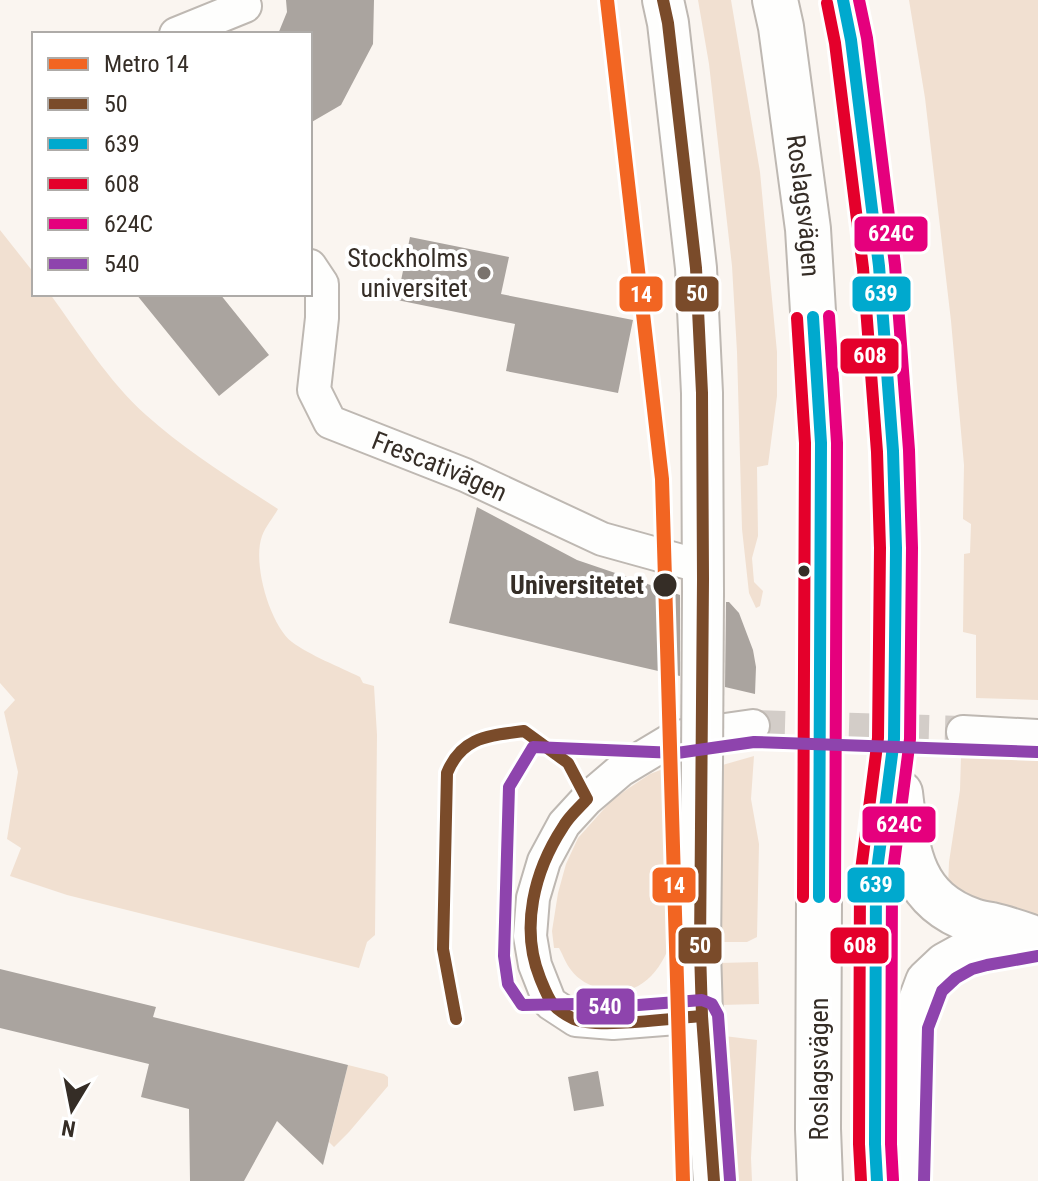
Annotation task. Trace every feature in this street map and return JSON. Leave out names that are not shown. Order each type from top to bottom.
[{"type":"main road","name":"Roslagsvägen","points":[[775,0],[808,229],[821,443],[820,1181]]},
{"type":"main road","points":[[843,0],[851,40],[879,266],[892,436],[896,548],[894,739],[876,878],[877,1181]]},
{"type":"main road","points":[[894,739],[905,829],[916,875],[924,888],[938,902],[959,915],[1038,940]]},
{"type":"main road","points":[[908,1181],[912,1025],[928,982],[946,965],[966,954],[1038,940]]},
{"type":"street","points":[[663,0],[696,268],[702,393],[700,950],[714,1181]]},
{"type":"street","points":[[178,32],[245,6]]},
{"type":"street","name":"Frescativägen","points":[[312,269],[322,284],[322,318],[314,390],[330,422],[465,475],[602,539],[703,580]]},
{"type":"street","points":[[702,1016],[613,1023],[576,1020],[550,1003],[535,965],[530,936],[533,898],[544,861],[564,824],[621,770],[676,737],[753,726]]},
{"type":"street","points":[[963,732],[1038,736]]},
{"type":"shaded area","points":[[698,0],[731,0],[760,172],[777,352],[777,396],[768,465],[757,467],[758,536],[752,558],[754,582],[763,591],[760,606],[756,608],[749,593],[742,529],[732,266],[709,64]]},
{"type":"shaded area","points":[[909,0],[1038,0],[1038,700],[976,698],[976,635],[963,632],[964,554],[970,553],[971,524],[963,519],[964,465],[951,321],[925,98]]},
{"type":"shaded area","points":[[0,230],[32,270],[32,296],[51,296],[132,402],[193,453],[278,509],[263,533],[259,562],[265,593],[277,622],[284,634],[299,647],[360,677],[363,683],[374,686],[377,735],[375,935],[367,942],[359,968],[67,895],[10,876],[21,848],[7,839],[18,772],[4,712],[15,700],[0,683]]},
{"type":"shaded area","points":[[754,756],[751,799],[759,844],[757,937],[747,942],[721,942],[719,766]]},
{"type":"shaded area","points":[[961,757],[1038,760],[1038,920],[1012,918],[948,887]]},
{"type":"shaded area","points":[[681,762],[681,931],[674,930],[659,967],[641,985],[616,991],[593,986],[577,977],[559,948],[554,948],[552,931],[566,864],[578,838],[611,801],[650,774]]},
{"type":"shaded area","points":[[758,962],[759,1004],[721,1005],[720,963]]},
{"type":"shaded area","points":[[724,1036],[757,1040],[752,1181],[730,1181]]},
{"type":"shaded area","points":[[348,1065],[384,1074],[388,1077],[388,1086],[334,1147],[329,1142]]},
{"type":"building","points":[[286,0],[374,0],[373,44],[341,105],[312,122],[312,32],[279,32],[287,12]]},
{"type":"building","points":[[410,237],[509,257],[501,294],[633,320],[618,393],[506,371],[515,324],[397,300]]},
{"type":"building","points":[[138,296],[222,296],[269,355],[219,396]]},
{"type":"building","points":[[477,507],[577,560],[680,595],[680,676],[449,623]]},
{"type":"building","points":[[726,602],[739,613],[753,650],[755,694],[725,687]]},
{"type":"building","points":[[0,969],[156,1007],[153,1017],[348,1065],[323,1165],[277,1121],[244,1181],[190,1181],[189,1109],[141,1097],[149,1064],[0,1028]]},
{"type":"building","points":[[598,1071],[604,1106],[574,1111],[568,1077]]},
{"type":"tunnel","points":[[753,726],[963,732]]},
{"type":"metro line","name":"14","points":[[607,0],[662,479],[683,1181]]},
{"type":"transit line","name":"50","points":[[663,0],[696,268],[702,393],[700,950],[714,1181]]},
{"type":"transit line","name":"639","points":[[843,0],[851,40],[879,266],[893,451],[896,548],[894,739],[876,878],[877,1181]]},
{"type":"transit line","name":"624C","points":[[859,0],[867,38],[895,265],[909,450],[912,548],[910,739],[892,879],[893,1180]]},
{"type":"transit line","name":"608","points":[[827,3],[835,43],[863,268],[877,452],[880,548],[878,738],[860,878],[861,1181]]},
{"type":"transit line","name":"624C","points":[[829,316],[837,443],[835,897]]},
{"type":"transit line","name":"639","points":[[813,317],[821,443],[819,897]]},
{"type":"transit line","name":"608","points":[[797,318],[805,443],[803,897]]},
{"type":"transit line","name":"50","points":[[456,1019],[443,949],[447,773],[453,761],[478,740],[524,731],[568,763],[587,799]]},
{"type":"transit line","name":"540","points":[[730,1180],[718,1015],[712,1004],[702,1000],[613,1007],[522,1005],[508,984],[504,956],[509,787],[533,747],[677,753],[754,742],[1037,752]]},
{"type":"transit line","name":"50","points":[[587,799],[568,819],[553,844],[544,862],[533,900],[531,940],[534,959],[549,998],[560,1011],[585,1022],[617,1023],[702,1016]]},
{"type":"transit line","name":"540","points":[[924,1181],[928,1028],[942,991],[972,969],[1038,956]]},
{"type":"place","name":"Stockholms universitet","points":[[484,273]]},
{"type":"place","name":"Universitetet","points":[[665,585]]}]
